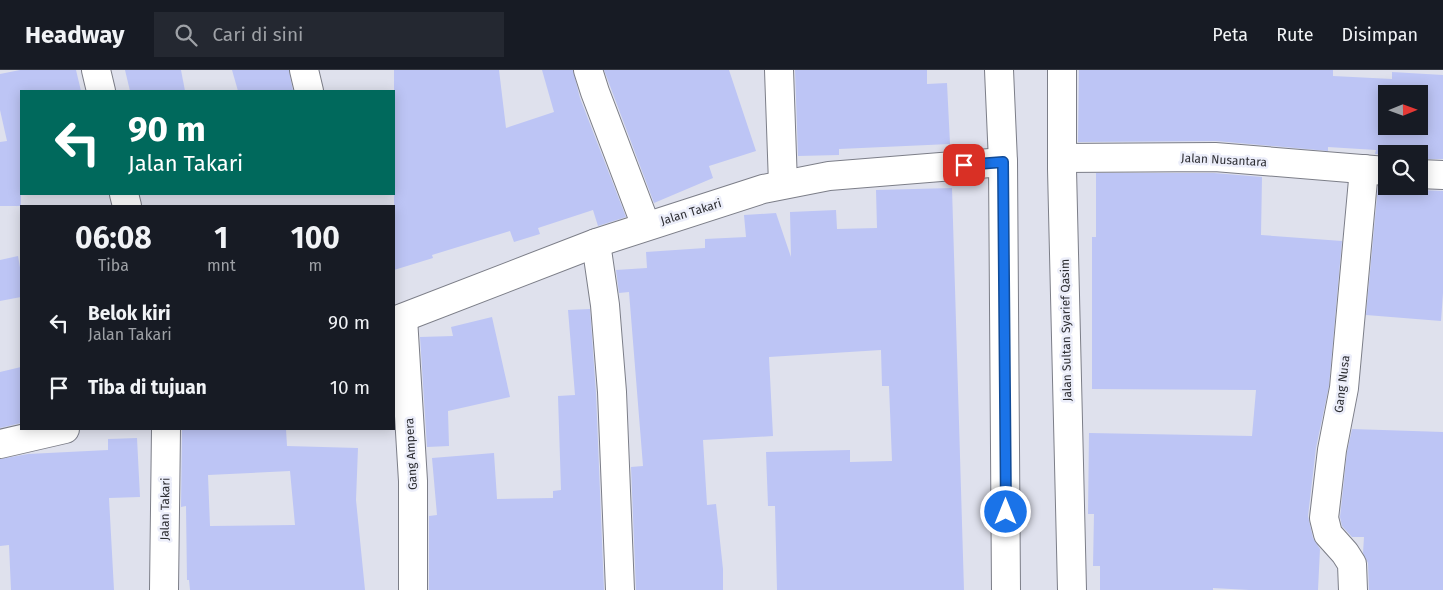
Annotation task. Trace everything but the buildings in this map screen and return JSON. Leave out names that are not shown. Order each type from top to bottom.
[{"type":"street","points":[[96,70],[101,90]]},
{"type":"street","points":[[304,70],[309,90]]},
{"type":"street","points":[[588,70],[646,226]]},
{"type":"street","points":[[779,70],[783,184]]},
{"type":"street","points":[[999,70],[1003,162],[1006,590]]},
{"type":"street","name":"Jalan Sultan Syarief Qasim","points":[[1062,70],[1062,158],[1072,590]]},
{"type":"street","name":"Jalan Nusantara","points":[[1062,158],[1215,157],[1375,170]]},
{"type":"street","name":"Jalan Takari","points":[[398,319],[596,243],[783,184],[829,176],[1003,162]]},
{"type":"street","name":"Gang Nusa","points":[[1353,590],[1352,564],[1345,552],[1328,534],[1324,518],[1332,450],[1344,388],[1375,170]]},
{"type":"street","points":[[1428,175],[1443,176]]},
{"type":"street","points":[[596,243],[605,305],[612,392],[620,590]]},
{"type":"street","name":"Gang Ampera","points":[[398,319],[413,481],[413,590]]},
{"type":"street","points":[[0,444],[61,430]]},
{"type":"street","name":"Jalan Takari","points":[[164,590],[166,430]]},
{"type":"route","points":[[964,165],[1003,162],[1006,512]]}]
